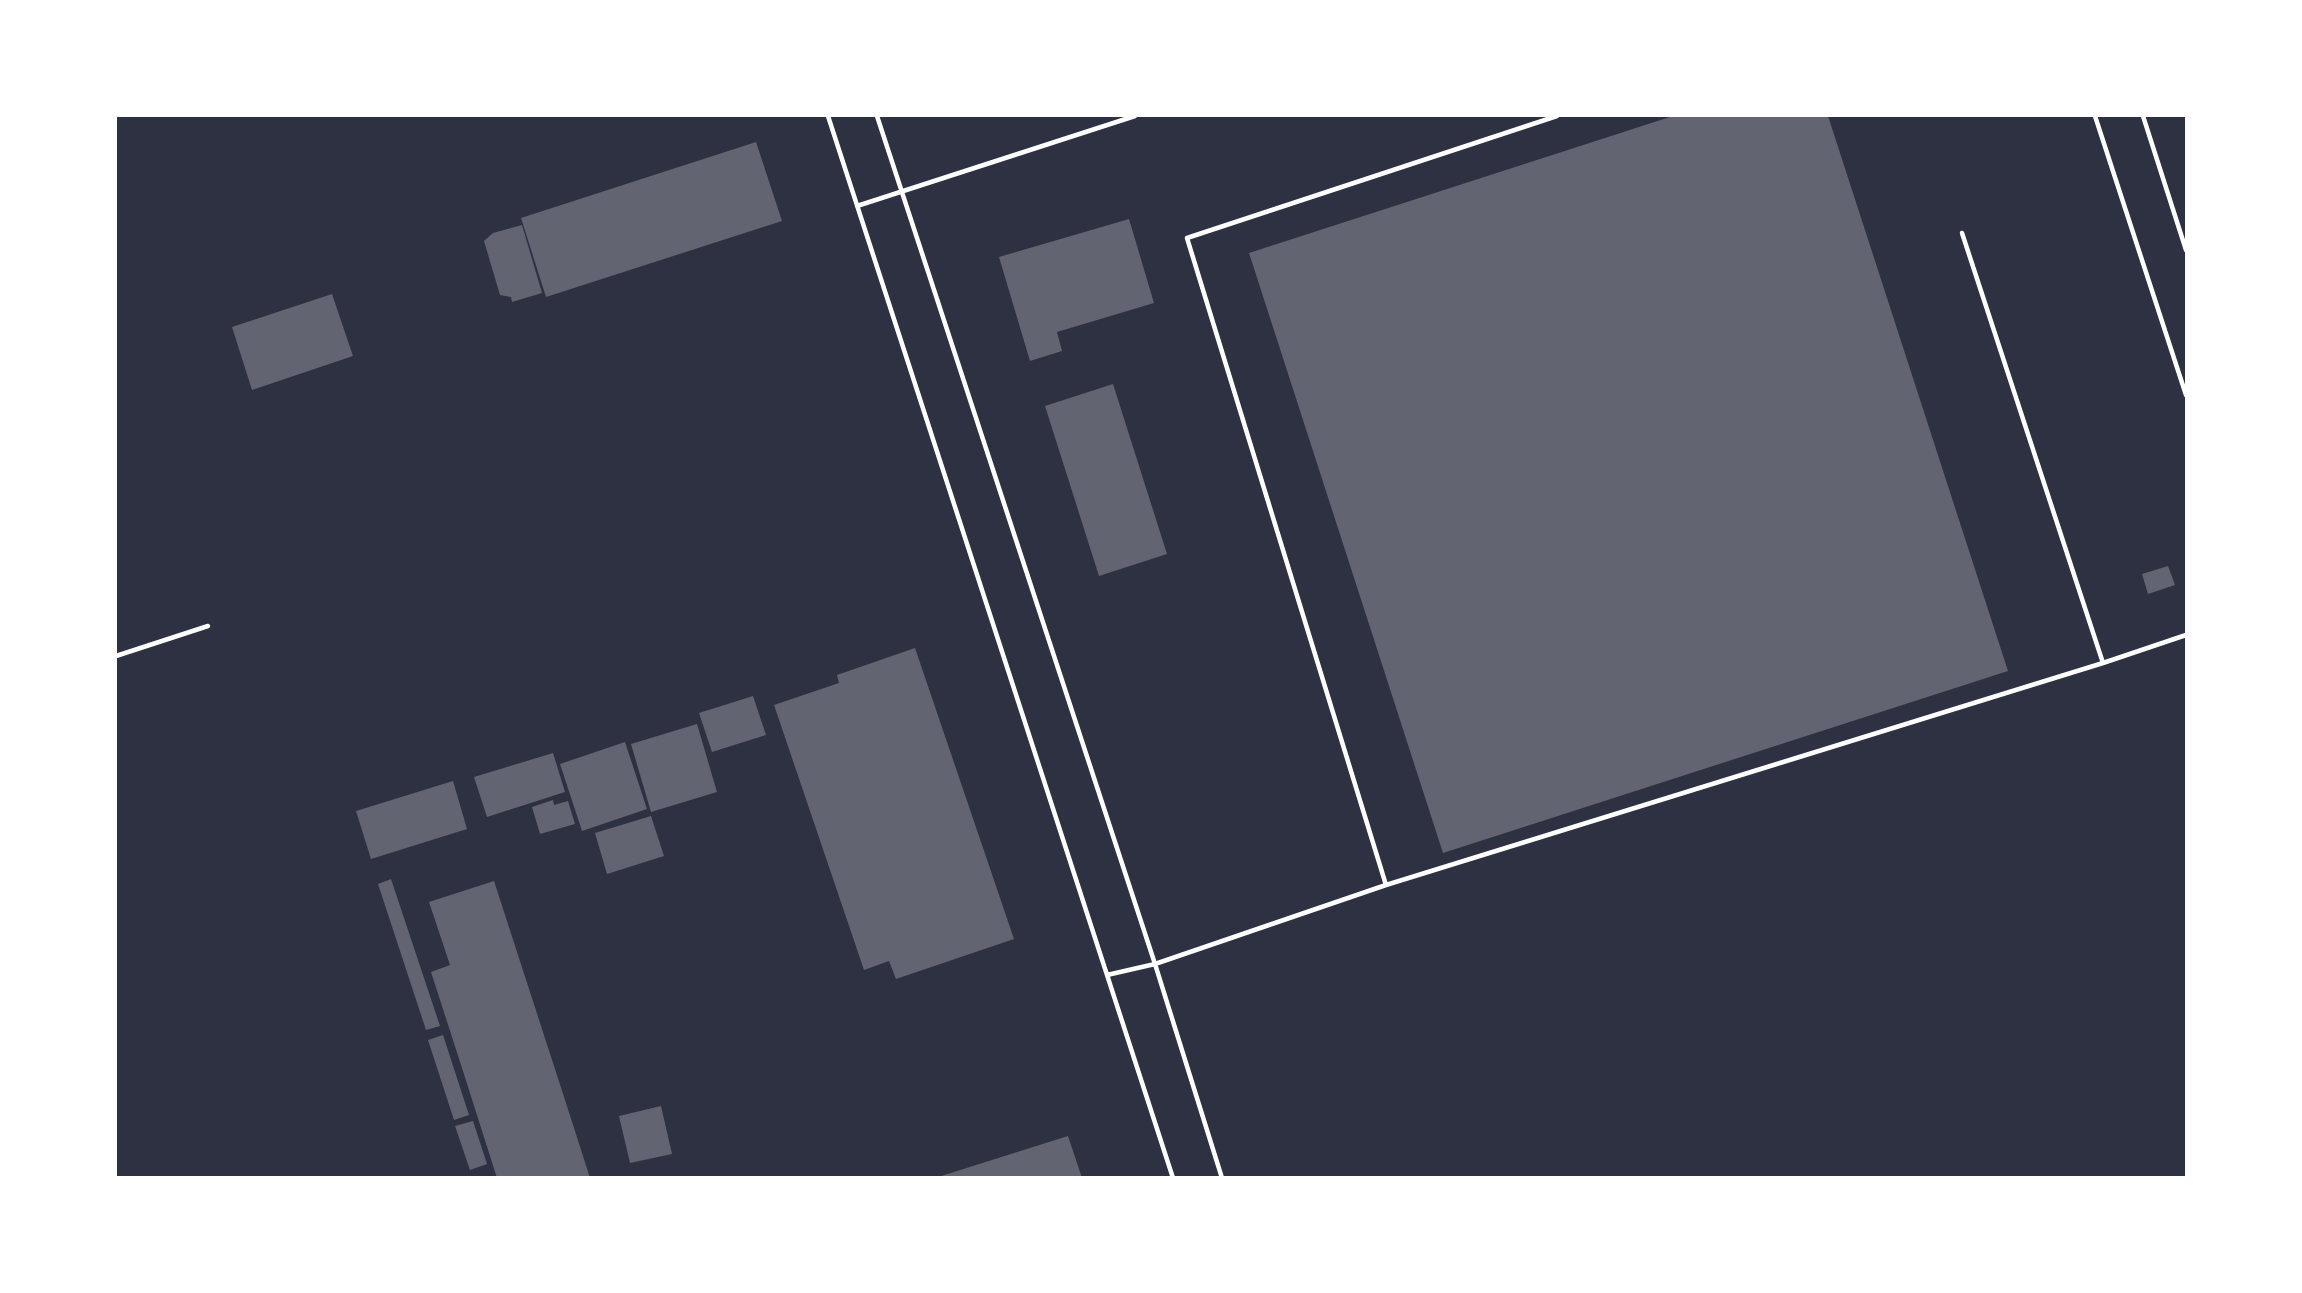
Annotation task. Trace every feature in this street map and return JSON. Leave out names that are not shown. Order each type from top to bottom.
[{"type":"lane","points":[[828,116],[1173,1178]]},
{"type":"lane","points":[[877,116],[1155,964],[1222,1178]]},
{"type":"lane","points":[[857,206],[1135,116]]},
{"type":"lane","points":[[1386,885],[1187,238],[1557,116]]},
{"type":"lane","points":[[2096,116],[2187,395]]},
{"type":"lane","points":[[2143,116],[2187,250]]},
{"type":"lane","points":[[1962,233],[2103,663]]},
{"type":"lane","points":[[116,656],[208,626]]},
{"type":"lane","points":[[1107,975],[1155,964],[1386,885],[2187,635]]},
{"type":"building","points":[[1673,116],[1828,116],[2008,671],[1443,853],[1249,253]]},
{"type":"building","points":[[756,142],[782,221],[546,297],[521,218]]},
{"type":"building","points":[[1129,219],[1154,303],[1057,332],[1062,351],[1030,361],[999,257]]},
{"type":"building","points":[[522,225],[542,293],[512,302],[511,297],[500,295],[484,241],[493,233]]},
{"type":"building","points":[[332,294],[353,356],[252,390],[232,327]]},
{"type":"building","points":[[1113,384],[1167,554],[1099,576],[1045,406]]},
{"type":"building","points":[[2168,566],[2175,585],[2148,594],[2142,574]]},
{"type":"building","points":[[915,648],[1014,939],[896,979],[889,961],[864,970],[774,705],[839,683],[837,675]]},
{"type":"building","points":[[753,696],[766,735],[712,752],[699,713]]},
{"type":"building","points":[[697,724],[717,792],[651,812],[631,744]]},
{"type":"building","points":[[625,742],[647,809],[582,831],[560,764]]},
{"type":"building","points":[[553,753],[565,792],[487,817],[474,777]]},
{"type":"building","points":[[453,781],[467,829],[371,859],[356,811]]},
{"type":"building","points":[[553,800],[554,805],[568,801],[575,824],[540,834],[532,807]]},
{"type":"building","points":[[651,816],[664,856],[607,874],[595,833]]},
{"type":"building","points":[[391,879],[440,1026],[426,1030],[378,884]]},
{"type":"building","points":[[494,881],[590,1178],[497,1178],[431,972],[450,965],[429,902]]},
{"type":"building","points":[[443,1035],[469,1115],[454,1120],[428,1040]]},
{"type":"building","points":[[661,1106],[672,1154],[630,1163],[619,1116]]},
{"type":"building","points":[[473,1121],[487,1164],[470,1170],[455,1126]]},
{"type":"building","points":[[1068,1136],[1082,1178],[938,1178],[938,1177]]}]
